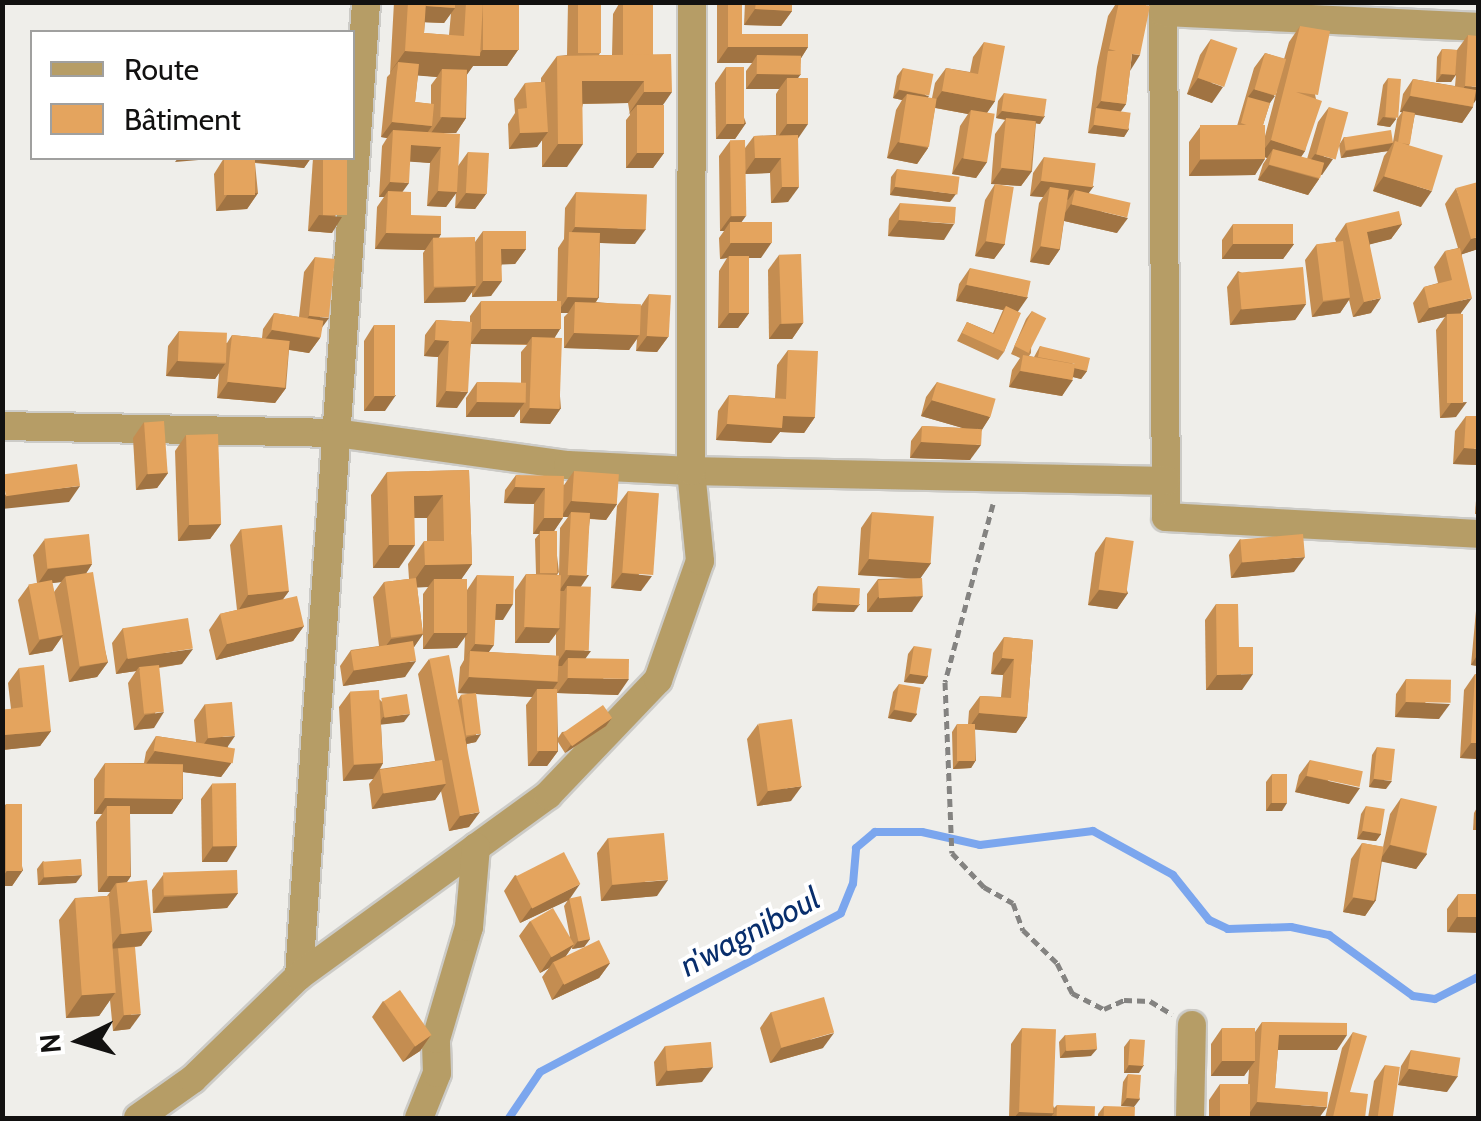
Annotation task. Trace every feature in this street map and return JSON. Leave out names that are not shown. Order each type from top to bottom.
[{"type":"street","points":[[299,976],[366,2]]},
{"type":"street","points":[[138,1118],[193,1078],[299,976],[548,795],[658,680],[700,561],[691,471],[692,2]]},
{"type":"street","points":[[1478,27],[1163,7],[1166,518],[1478,534]]},
{"type":"street","points":[[2,426],[336,433],[568,465],[691,471],[1166,481]]},
{"type":"street","points":[[419,1118],[437,1073],[436,1039],[469,927],[476,847]]},
{"type":"street","points":[[1190,1118],[1192,1025]]},
{"type":"path","points":[[1011,476],[994,498],[946,682],[952,853],[984,887],[1013,903],[1022,930],[1057,963],[1072,993],[1104,1008],[1124,1000],[1150,1002],[1192,1025]]},
{"type":"building","points":[[408,2],[426,2],[424,33],[464,36],[466,2],[483,2],[480,56],[405,51]]},
{"type":"building","points":[[427,2],[455,2],[455,8],[426,6]]},
{"type":"building","points":[[483,2],[519,2],[519,50],[483,50]]},
{"type":"building","points":[[578,2],[601,2],[601,53],[578,53]]},
{"type":"building","points":[[623,2],[653,2],[653,55],[623,55]]},
{"type":"building","points":[[728,2],[742,2],[742,34],[808,34],[808,47],[728,47]]},
{"type":"building","points":[[756,2],[792,2],[792,11],[755,9]]},
{"type":"building","points":[[1119,2],[1150,6],[1140,55],[1132,54],[1126,104],[1101,101],[1108,51],[1116,51],[1109,49]]},
{"type":"building","points":[[1300,26],[1330,31],[1318,95],[1296,92],[1322,101],[1305,151],[1271,140]]},
{"type":"building","points":[[1468,35],[1478,36],[1478,87],[1465,86]]},
{"type":"building","points":[[1211,39],[1237,48],[1224,87],[1198,78]]},
{"type":"building","points":[[984,42],[1005,46],[995,101],[942,91],[946,68],[978,74]]},
{"type":"building","points":[[1442,49],[1457,50],[1455,75],[1440,74]]},
{"type":"building","points":[[1265,53],[1286,59],[1276,96],[1255,90]]},
{"type":"building","points":[[671,54],[672,92],[644,92],[644,81],[582,81],[583,144],[558,144],[557,56]]},
{"type":"building","points":[[757,55],[801,56],[801,75],[757,74]]},
{"type":"building","points":[[398,62],[419,64],[415,102],[434,104],[432,126],[392,122]]},
{"type":"building","points":[[726,67],[744,67],[744,124],[726,124]]},
{"type":"building","points":[[903,68],[933,74],[929,96],[899,90]]},
{"type":"building","points":[[442,69],[467,70],[465,118],[440,117]]},
{"type":"building","points":[[787,78],[808,78],[808,124],[787,124]]},
{"type":"building","points":[[1388,78],[1401,79],[1398,118],[1385,117]]},
{"type":"building","points":[[1413,79],[1476,90],[1473,107],[1410,96]]},
{"type":"building","points":[[545,82],[548,132],[520,133],[518,109],[527,108],[525,83]]},
{"type":"building","points":[[1004,93],[1047,99],[1044,117],[1001,111]]},
{"type":"building","points":[[907,94],[937,99],[929,147],[899,142]]},
{"type":"building","points":[[1248,97],[1270,103],[1263,125],[1241,123]]},
{"type":"building","points":[[637,105],[664,105],[664,153],[637,153]]},
{"type":"building","points":[[1329,107],[1348,112],[1336,160],[1316,154]]},
{"type":"building","points":[[1096,108],[1131,113],[1128,130],[1094,125]]},
{"type":"building","points":[[971,110],[995,114],[987,162],[963,158]]},
{"type":"building","points":[[1403,111],[1415,113],[1410,144],[1398,143]]},
{"type":"building","points":[[1006,118],[1036,121],[1031,171],[1001,168]]},
{"type":"building","points":[[1200,125],[1265,125],[1265,159],[1200,159]]},
{"type":"building","points":[[393,130],[460,134],[457,192],[438,191],[441,147],[411,145],[409,183],[390,182]]},
{"type":"building","points":[[1391,130],[1393,143],[1346,150],[1344,138]]},
{"type":"building","points":[[798,135],[799,187],[782,187],[781,158],[755,158],[754,136]]},
{"type":"building","points":[[730,140],[745,140],[746,216],[731,216]]},
{"type":"building","points":[[1395,141],[1443,156],[1432,191],[1384,176]]},
{"type":"building","points":[[1273,149],[1324,163],[1320,178],[1269,164]]},
{"type":"building","points":[[468,152],[489,153],[487,194],[466,193]]},
{"type":"building","points":[[1044,157],[1096,163],[1093,187],[1041,181]]},
{"type":"building","points":[[224,160],[255,160],[255,195],[224,195]]},
{"type":"building","points":[[323,160],[347,160],[347,215],[323,215]]},
{"type":"building","points":[[897,169],[960,177],[957,195],[895,187]]},
{"type":"building","points":[[1478,182],[1478,237],[1471,239],[1456,188]]},
{"type":"building","points":[[995,184],[1014,187],[1005,244],[986,241]]},
{"type":"building","points":[[1050,187],[1069,190],[1059,249],[1041,246]]},
{"type":"building","points":[[1075,190],[1131,203],[1127,217],[1072,205]]},
{"type":"building","points":[[388,191],[411,192],[411,215],[441,216],[441,234],[386,233]]},
{"type":"building","points":[[576,192],[647,194],[646,229],[575,227]]},
{"type":"building","points":[[900,203],[956,207],[955,224],[899,220]]},
{"type":"building","points":[[1399,211],[1402,224],[1367,232],[1381,298],[1364,302],[1346,223]]},
{"type":"building","points":[[730,222],[772,222],[772,243],[730,243]]},
{"type":"building","points":[[1233,224],[1293,224],[1293,244],[1233,244]]},
{"type":"building","points":[[483,231],[526,231],[526,249],[501,249],[502,281],[483,281]]},
{"type":"building","points":[[569,232],[600,233],[598,298],[567,297]]},
{"type":"building","points":[[475,237],[476,286],[434,287],[433,238]]},
{"type":"building","points":[[1343,241],[1350,298],[1323,301],[1316,244]]},
{"type":"building","points":[[1460,248],[1472,298],[1429,308],[1424,287],[1452,280],[1445,251]]},
{"type":"building","points":[[801,254],[803,323],[781,324],[779,255]]},
{"type":"building","points":[[729,256],[749,256],[749,313],[729,313]]},
{"type":"building","points":[[315,257],[335,259],[329,318],[309,316]]},
{"type":"building","points":[[1303,267],[1306,304],[1241,310],[1238,273]]},
{"type":"building","points":[[970,268],[1031,281],[1027,298],[966,285]]},
{"type":"building","points":[[649,294],[671,295],[669,337],[647,336]]},
{"type":"building","points":[[481,301],[561,301],[561,329],[481,329]]},
{"type":"building","points":[[575,302],[641,304],[640,335],[574,333]]},
{"type":"building","points":[[1006,306],[1021,313],[1004,352],[962,333],[967,322],[994,334]]},
{"type":"building","points":[[1032,311],[1046,318],[1029,353],[1014,346]]},
{"type":"building","points":[[274,313],[323,321],[321,338],[271,330]]},
{"type":"building","points":[[1447,314],[1463,314],[1463,403],[1447,403]]},
{"type":"building","points":[[436,320],[472,322],[468,392],[446,391],[449,341],[435,340]]},
{"type":"building","points":[[374,325],[395,325],[395,396],[374,396]]},
{"type":"building","points":[[179,331],[227,333],[226,363],[178,361]]},
{"type":"building","points":[[232,335],[290,341],[285,388],[227,382]]},
{"type":"building","points":[[532,337],[562,338],[560,409],[530,408]]},
{"type":"building","points":[[1040,346],[1090,358],[1087,371],[1074,368],[1075,364],[1038,357]]},
{"type":"building","points":[[788,350],[818,351],[815,417],[783,416],[782,428],[727,424],[729,395],[786,399]]},
{"type":"building","points":[[1023,355],[1075,364],[1072,380],[1020,371]]},
{"type":"building","points":[[477,382],[526,383],[526,403],[477,402]]},
{"type":"building","points":[[937,382],[996,399],[990,417],[932,400]]},
{"type":"building","points":[[1466,416],[1478,416],[1478,449],[1464,448]]},
{"type":"building","points":[[164,421],[168,473],[148,474],[144,422]]},
{"type":"building","points":[[922,426],[982,429],[981,445],[921,442]]},
{"type":"building","points":[[218,434],[221,524],[189,525],[186,435]]},
{"type":"building","points":[[77,464],[80,486],[6,496],[3,474]]},
{"type":"building","points":[[469,470],[472,564],[425,565],[424,541],[444,541],[443,495],[414,496],[415,545],[389,545],[387,472]]},
{"type":"building","points":[[574,471],[619,474],[617,504],[572,501]]},
{"type":"building","points":[[516,475],[564,476],[563,518],[544,518],[545,488],[515,487]]},
{"type":"building","points":[[628,491],[659,493],[653,575],[622,573]]},
{"type":"building","points":[[571,512],[590,513],[587,576],[568,575]]},
{"type":"building","points":[[872,512],[934,516],[931,563],[869,559]]},
{"type":"building","points":[[282,525],[289,591],[248,595],[241,529]]},
{"type":"building","points":[[540,531],[557,531],[557,573],[540,573]]},
{"type":"building","points":[[89,534],[92,564],[47,569],[44,539]]},
{"type":"building","points":[[1303,534],[1305,557],[1242,562],[1240,539]]},
{"type":"building","points":[[1106,537],[1134,541],[1126,593],[1099,589]]},
{"type":"building","points":[[93,572],[107,662],[80,666],[65,576]]},
{"type":"building","points":[[526,574],[561,575],[559,628],[524,627]]},
{"type":"building","points":[[477,575],[514,576],[513,604],[496,604],[494,645],[475,644]]},
{"type":"building","points":[[416,578],[423,634],[391,637],[384,582]]},
{"type":"building","points":[[922,578],[923,596],[879,598],[878,580]]},
{"type":"building","points":[[434,579],[467,579],[467,633],[434,633]]},
{"type":"building","points":[[52,580],[63,635],[39,640],[28,585]]},
{"type":"building","points":[[567,586],[591,587],[589,651],[565,650]]},
{"type":"building","points":[[818,586],[860,588],[859,605],[817,603]]},
{"type":"building","points":[[297,596],[304,626],[227,644],[220,614]]},
{"type":"building","points":[[1216,604],[1238,604],[1239,647],[1253,647],[1253,674],[1217,675]]},
{"type":"building","points":[[188,618],[193,649],[128,659],[123,628]]},
{"type":"building","points":[[1004,637],[1033,640],[1027,717],[979,713],[980,696],[1011,698],[1014,659],[1002,658]]},
{"type":"building","points":[[413,641],[416,661],[354,671],[351,651]]},
{"type":"building","points":[[914,646],[932,649],[927,676],[910,674]]},
{"type":"building","points":[[470,651],[559,656],[558,682],[469,677]]},
{"type":"building","points":[[449,655],[480,812],[460,816],[429,659]]},
{"type":"building","points":[[568,658],[629,659],[629,679],[568,678]]},
{"type":"building","points":[[44,665],[51,731],[4,735],[2,710],[23,707],[19,668]]},
{"type":"building","points":[[159,665],[164,712],[144,714],[139,667]]},
{"type":"building","points":[[1475,674],[1478,743],[1471,743]]},
{"type":"building","points":[[1406,679],[1451,680],[1451,703],[1406,702]]},
{"type":"building","points":[[899,684],[921,688],[916,713],[894,710]]},
{"type":"building","points":[[537,689],[557,689],[557,751],[537,751]]},
{"type":"building","points":[[379,690],[383,763],[354,764],[350,692]]},
{"type":"building","points":[[476,693],[481,734],[466,736],[461,695]]},
{"type":"building","points":[[407,694],[410,714],[384,718],[381,698]]},
{"type":"building","points":[[232,702],[235,736],[208,738],[205,704]]},
{"type":"building","points":[[603,705],[612,718],[572,746],[563,733]]},
{"type":"building","points":[[792,719],[801,786],[768,791],[758,724]]},
{"type":"building","points":[[957,724],[975,724],[975,761],[957,761]]},
{"type":"building","points":[[156,736],[235,749],[233,763],[154,751]]},
{"type":"building","points":[[1377,747],[1395,749],[1392,781],[1374,779]]},
{"type":"building","points":[[442,760],[446,784],[384,794],[380,770]]},
{"type":"building","points":[[1310,760],[1363,771],[1359,787],[1307,776]]},
{"type":"building","points":[[105,763],[183,764],[182,799],[104,798]]},
{"type":"building","points":[[1272,774],[1287,774],[1287,803],[1272,803]]},
{"type":"building","points":[[212,783],[236,783],[237,846],[213,846]]},
{"type":"building","points":[[1401,798],[1437,806],[1426,853],[1390,845]]},
{"type":"building","points":[[6,804],[22,804],[22,871],[6,871]]},
{"type":"building","points":[[107,806],[130,806],[130,876],[107,876]]},
{"type":"building","points":[[1366,806],[1385,809],[1381,834],[1362,831]]},
{"type":"building","points":[[664,833],[668,880],[612,885],[608,838]]},
{"type":"building","points":[[1362,843],[1384,847],[1374,901],[1352,897]]},
{"type":"building","points":[[564,852],[580,884],[532,909],[516,877]]},
{"type":"building","points":[[81,859],[82,875],[44,878],[43,862]]},
{"type":"building","points":[[237,870],[238,893],[164,896],[163,873]]},
{"type":"building","points":[[147,880],[152,931],[122,934],[116,883]]},
{"type":"building","points":[[1458,894],[1478,894],[1478,917],[1458,917]]},
{"type":"building","points":[[109,896],[116,993],[82,995],[75,898]]},
{"type":"building","points":[[581,896],[590,939],[578,942],[569,898]]},
{"type":"building","points":[[553,908],[574,944],[551,957],[530,921]]},
{"type":"building","points":[[599,940],[610,962],[564,985],[553,962]]},
{"type":"building","points":[[135,947],[141,1014],[124,1015],[118,948]]},
{"type":"building","points":[[400,990],[432,1035],[415,1047],[384,1001]]},
{"type":"building","points":[[824,997],[834,1033],[781,1048],[771,1012]]},
{"type":"building","points":[[1262,1022],[1347,1023],[1347,1035],[1279,1035],[1275,1088],[1328,1092],[1327,1107],[1257,1102]]},
{"type":"building","points":[[1022,1028],[1056,1029],[1053,1113],[1019,1112]]},
{"type":"building","points":[[1222,1028],[1255,1028],[1255,1061],[1222,1061]]},
{"type":"building","points":[[1353,1032],[1367,1036],[1350,1092],[1368,1094],[1365,1118],[1333,1117]]},
{"type":"building","points":[[1096,1033],[1097,1049],[1066,1051],[1065,1035]]},
{"type":"building","points":[[1130,1039],[1145,1040],[1143,1066],[1128,1065]]},
{"type":"building","points":[[711,1042],[713,1067],[667,1071],[665,1046]]},
{"type":"building","points":[[1411,1050],[1460,1058],[1457,1077],[1408,1069]]},
{"type":"building","points":[[1385,1065],[1400,1067],[1393,1118],[1378,1118]]},
{"type":"building","points":[[1128,1074],[1141,1075],[1139,1099],[1126,1098]]},
{"type":"building","points":[[1220,1084],[1250,1084],[1250,1118],[1220,1118]]},
{"type":"building","points":[[1057,1105],[1095,1106],[1095,1118],[1057,1118]]},
{"type":"building","points":[[1104,1106],[1135,1107],[1135,1118],[1104,1118]]},
{"type":"waterway","name":"n'wagniboul","points":[[509,1118],[540,1072],[841,913],[853,884],[856,848],[875,832],[922,832],[980,845],[1093,831],[1173,875],[1209,920],[1228,929],[1291,927],[1329,935],[1413,996],[1435,999],[1478,977]]}]
